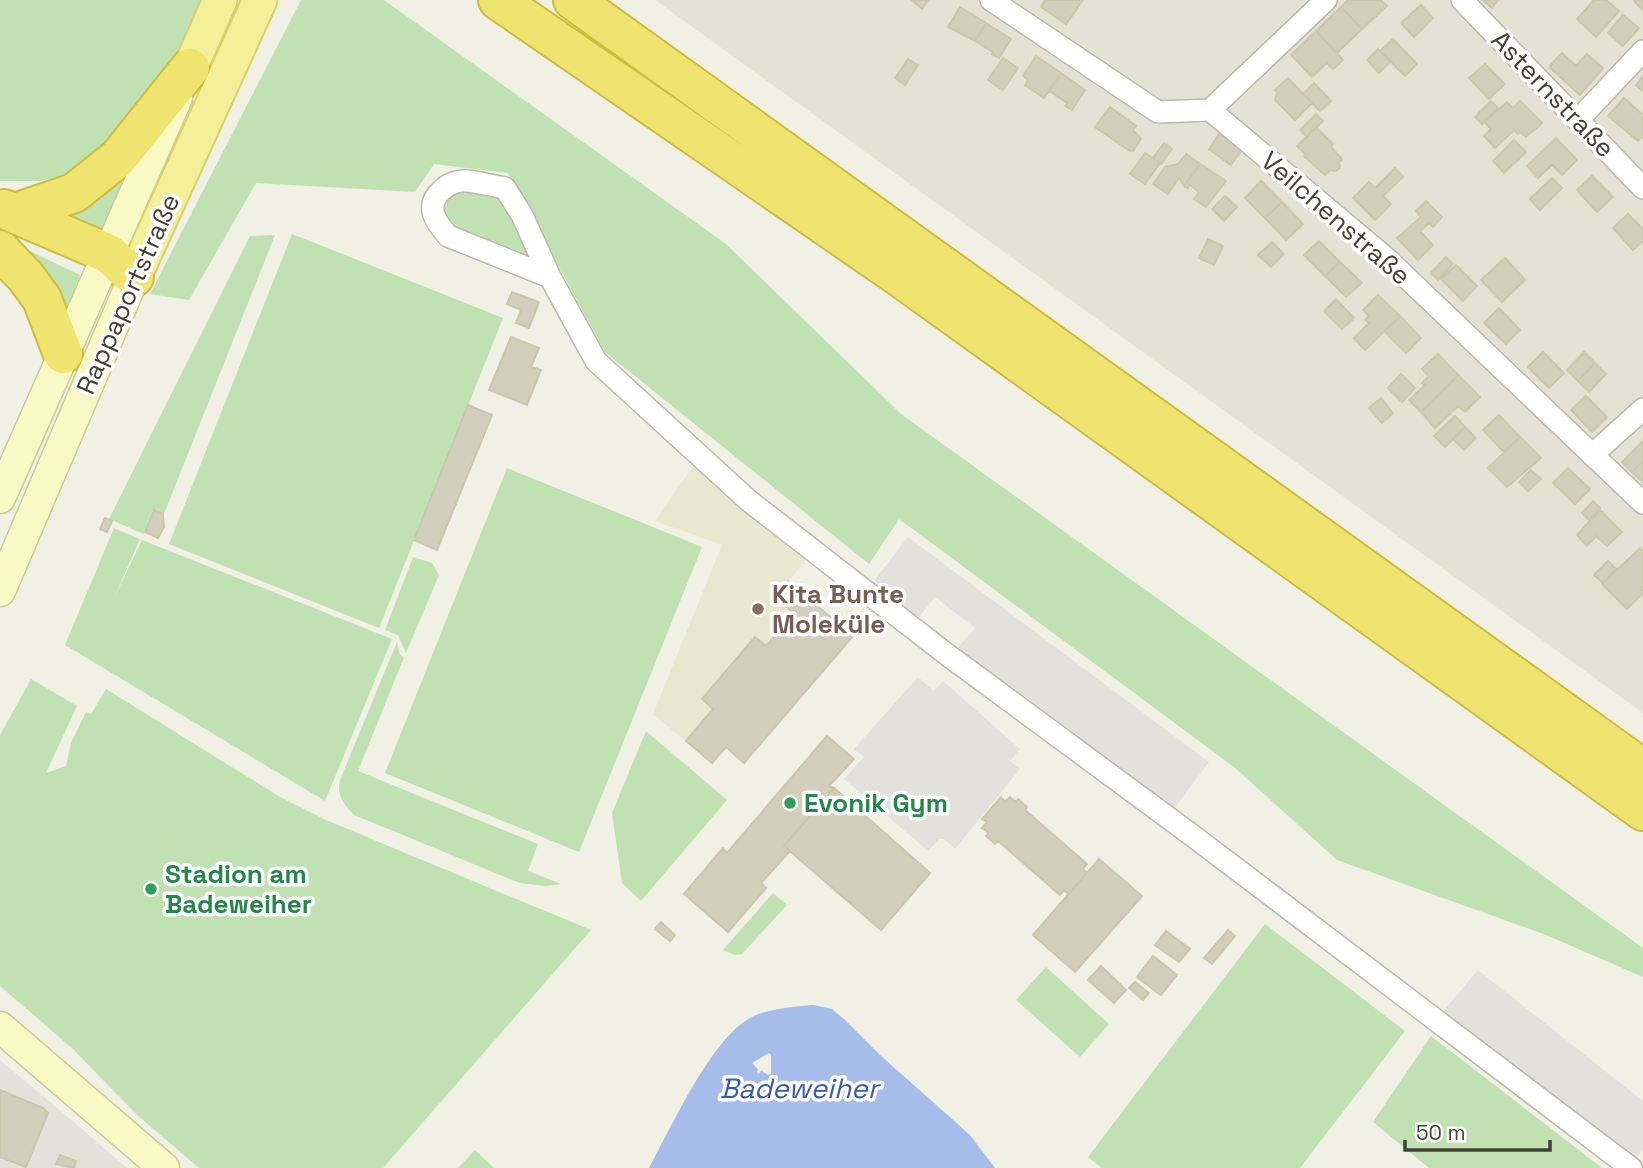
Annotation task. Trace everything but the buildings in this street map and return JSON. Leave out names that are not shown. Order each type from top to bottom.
[{"type":"highway","points":[[498,0],[897,275],[1643,811]]},
{"type":"highway","points":[[573,0],[1643,769]]},
{"type":"highway","points":[[5,216],[74,193],[118,158],[190,68]]},
{"type":"highway","points":[[5,216],[115,268]]},
{"type":"highway","points":[[0,250],[42,299],[63,354]]},
{"type":"main road","name":"Rappaportstraße","points":[[0,591],[115,268],[190,68],[220,0]]},
{"type":"main road","name":"Rappaportstraße","points":[[0,498],[63,354],[115,268],[260,0]]},
{"type":"main road","points":[[0,1027],[164,1168]]},
{"type":"street","points":[[991,0],[1158,112],[1210,110],[1325,0]]},
{"type":"street","name":"Asternstraße","points":[[1462,0],[1643,188]]},
{"type":"street","points":[[1578,120],[1643,51]]},
{"type":"street","name":"Veilchenstraße","points":[[1210,110],[1386,258],[1643,503]]},
{"type":"street","points":[[550,277],[449,236],[438,224],[432,211],[434,197],[446,186],[464,180],[505,188],[522,215],[550,277],[596,361],[748,500],[930,642],[1194,836],[1631,1168]]},
{"type":"street","points":[[1592,455],[1643,409]]},
{"type":"shaded area","points":[[655,0],[1643,0],[1643,713]]},
{"type":"shaded area","name":"Kita Bunte Moleküle","points":[[694,465],[807,559],[788,582],[853,636],[744,763],[726,747],[712,763],[653,714],[722,545],[655,521]]},
{"type":"shaded area","points":[[908,537],[1209,762],[1170,814],[955,651],[975,628],[935,597],[916,621],[870,586]]},
{"type":"shaded area","points":[[918,677],[934,691],[943,681],[1020,749],[1010,761],[1020,769],[955,849],[944,839],[939,839],[928,851],[844,779],[864,757],[854,749]]},
{"type":"shaded area","points":[[1478,970],[1643,1101],[1643,1149],[1634,1162],[1440,1015]]},
{"type":"shaded area","points":[[0,1060],[56,1107],[127,1168],[0,1168]]},
{"type":"green space","points":[[0,0],[202,0],[179,50],[129,129],[69,174],[40,181],[0,181]]},
{"type":"green space","points":[[301,0],[384,0],[726,244],[901,414],[1643,948],[1643,977],[1546,935],[1337,860],[1234,767],[899,519],[869,564],[605,352],[508,173],[434,164],[415,192],[256,183],[189,300],[150,294]]},
{"type":"green space","points":[[131,164],[99,237],[47,212]]},
{"type":"green space","points":[[459,191],[492,194],[504,200],[535,262],[457,231],[447,219],[444,209],[448,197]]},
{"type":"green space","points":[[292,234],[503,318],[379,628],[169,544]]},
{"type":"green space","points":[[275,235],[164,514],[153,510],[144,534],[109,519],[250,236]]},
{"type":"green space","points":[[13,243],[80,275],[64,317]]},
{"type":"green space","points":[[507,468],[702,547],[579,852],[385,773]]},
{"type":"green space","points":[[114,528],[140,539],[113,600],[142,540],[392,639],[325,801],[65,645]]},
{"type":"green space","points":[[413,557],[432,563],[439,575],[406,653],[398,635],[385,630]]},
{"type":"green space","points":[[397,642],[400,655],[404,657],[358,771],[538,844],[528,871],[561,884],[546,886],[520,883],[354,815],[344,803],[339,790],[340,780]]},
{"type":"green space","name":"Stadion am Badeweiher","points":[[31,679],[77,706],[46,773],[66,766],[71,743],[86,712],[91,714],[106,689],[280,797],[326,820],[591,930],[383,1168],[199,1168],[136,1114],[73,1049],[0,986],[0,735]]},
{"type":"green space","points":[[646,731],[727,800],[641,901],[622,883],[612,813]]},
{"type":"green space","points":[[773,893],[787,905],[742,954],[735,955],[723,950]]},
{"type":"green space","points":[[1265,924],[1405,1031],[1300,1168],[1102,1168],[1088,1157]]},
{"type":"green space","points":[[1046,967],[1109,1024],[1080,1057],[1016,1000]]},
{"type":"green space","points":[[1431,1036],[1602,1168],[1429,1168],[1373,1122]]},
{"type":"green space","points":[[475,1150],[494,1168],[458,1168]]},
{"type":"water","name":"Badeweiher","points":[[813,1005],[832,1009],[845,1020],[970,1135],[995,1168],[649,1168],[693,1086],[735,1029],[750,1018],[765,1012]]},
{"type":"pier","points":[[769,1053],[771,1074],[761,1070],[759,1074],[752,1063]]},
{"type":"place","name":"Kita Bunte Moleküle","points":[[758,609]]},
{"type":"place","name":"Evonik Gym","points":[[790,803]]},
{"type":"place","name":"Stadion am Badeweiher","points":[[151,889]]}]
